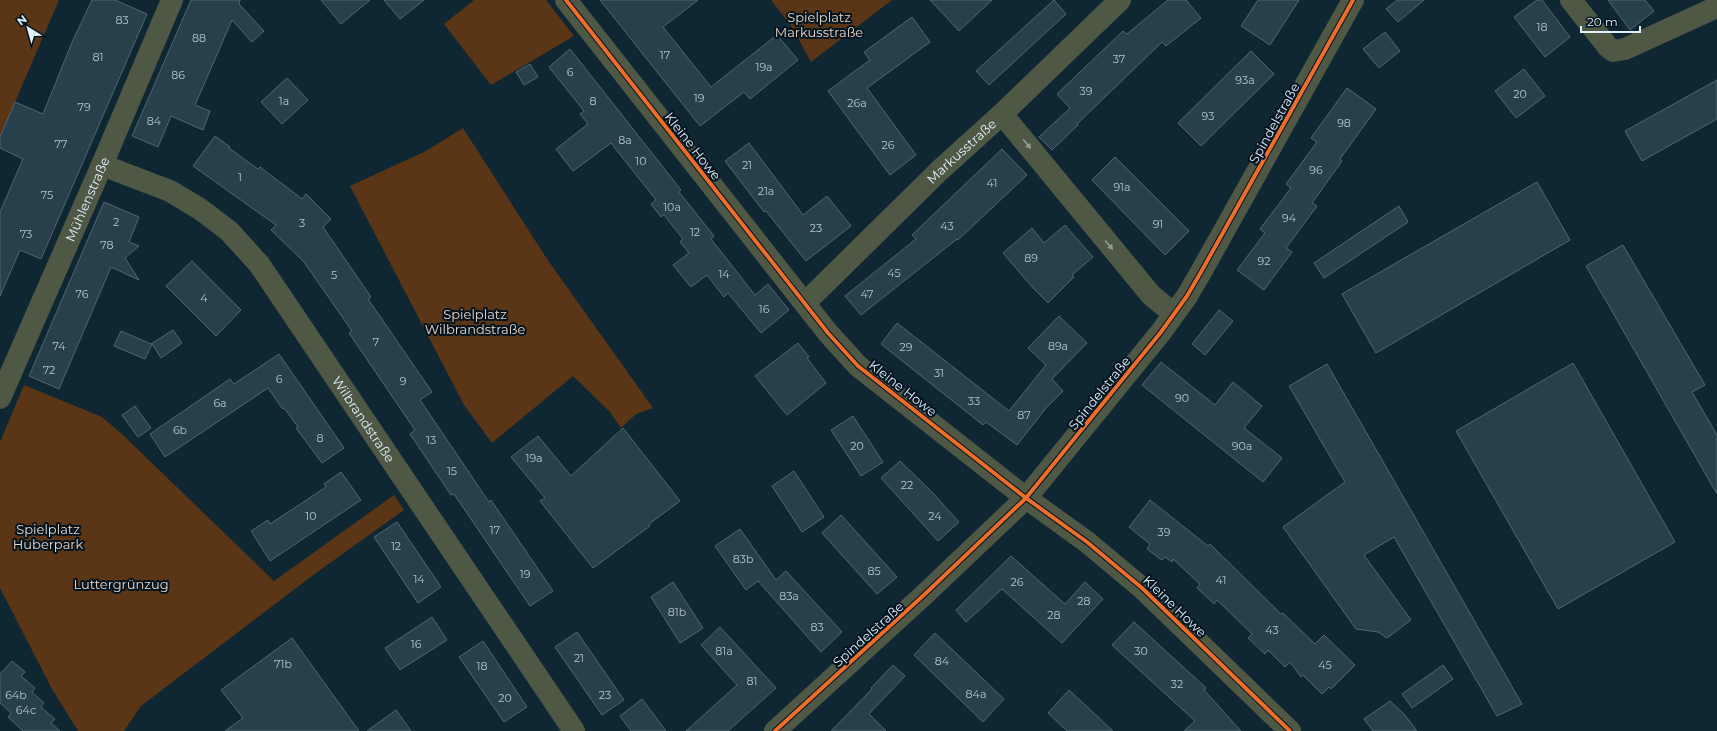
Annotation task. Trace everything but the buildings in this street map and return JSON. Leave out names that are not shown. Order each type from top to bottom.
[{"type":"street","name":"Mühlenstraße","points":[[0,398],[172,0]]},
{"type":"street","name":"Kleine Howe","points":[[566,0],[805,303],[858,366],[1026,498],[1087,542],[1142,588],[1290,731]]},
{"type":"street","name":"Markusstraße","points":[[805,303],[939,171],[1002,114],[1120,0]]},
{"type":"street","name":"Spindelstraße","points":[[775,731],[926,594],[1026,498],[1174,314],[1201,272],[1265,160],[1353,0]]},
{"type":"street","points":[[1572,0],[1608,47],[1613,51],[1625,49],[1717,7]]},
{"type":"street","points":[[1002,114],[1151,295],[1174,314]]},
{"type":"street","name":"Wilbrandstraße","points":[[102,165],[170,191],[200,209],[229,231],[258,264],[574,731]]},
{"type":"green space","points":[[0,0],[59,0],[0,137]]},
{"type":"green space","points":[[474,0],[546,0],[574,36],[491,85],[444,24]]},
{"type":"green space","name":"Spielplatz Markusstraße","points":[[771,0],[892,0],[811,62],[792,27]]},
{"type":"green space","name":"Spielplatz Wilbrandstraße","points":[[463,128],[547,259],[653,408],[636,414],[621,428],[610,412],[573,376],[492,443],[464,405],[350,186],[426,151]]},
{"type":"green space","name":"Luttergrünzug","points":[[24,385],[102,417],[124,436],[274,581],[394,495],[404,510],[316,573],[141,706],[124,731],[78,731],[52,689],[0,588],[0,442]]},
{"type":"cycle path","points":[[566,0],[828,333],[858,366],[1026,498],[1087,542],[1142,588],[1290,731]]},
{"type":"cycle path","points":[[775,731],[925,594],[1026,498],[1161,332],[1187,296],[1201,272],[1353,0]]},
{"type":"park label","name":"Spielplatz Huberpark","points":[[48,536]]}]
